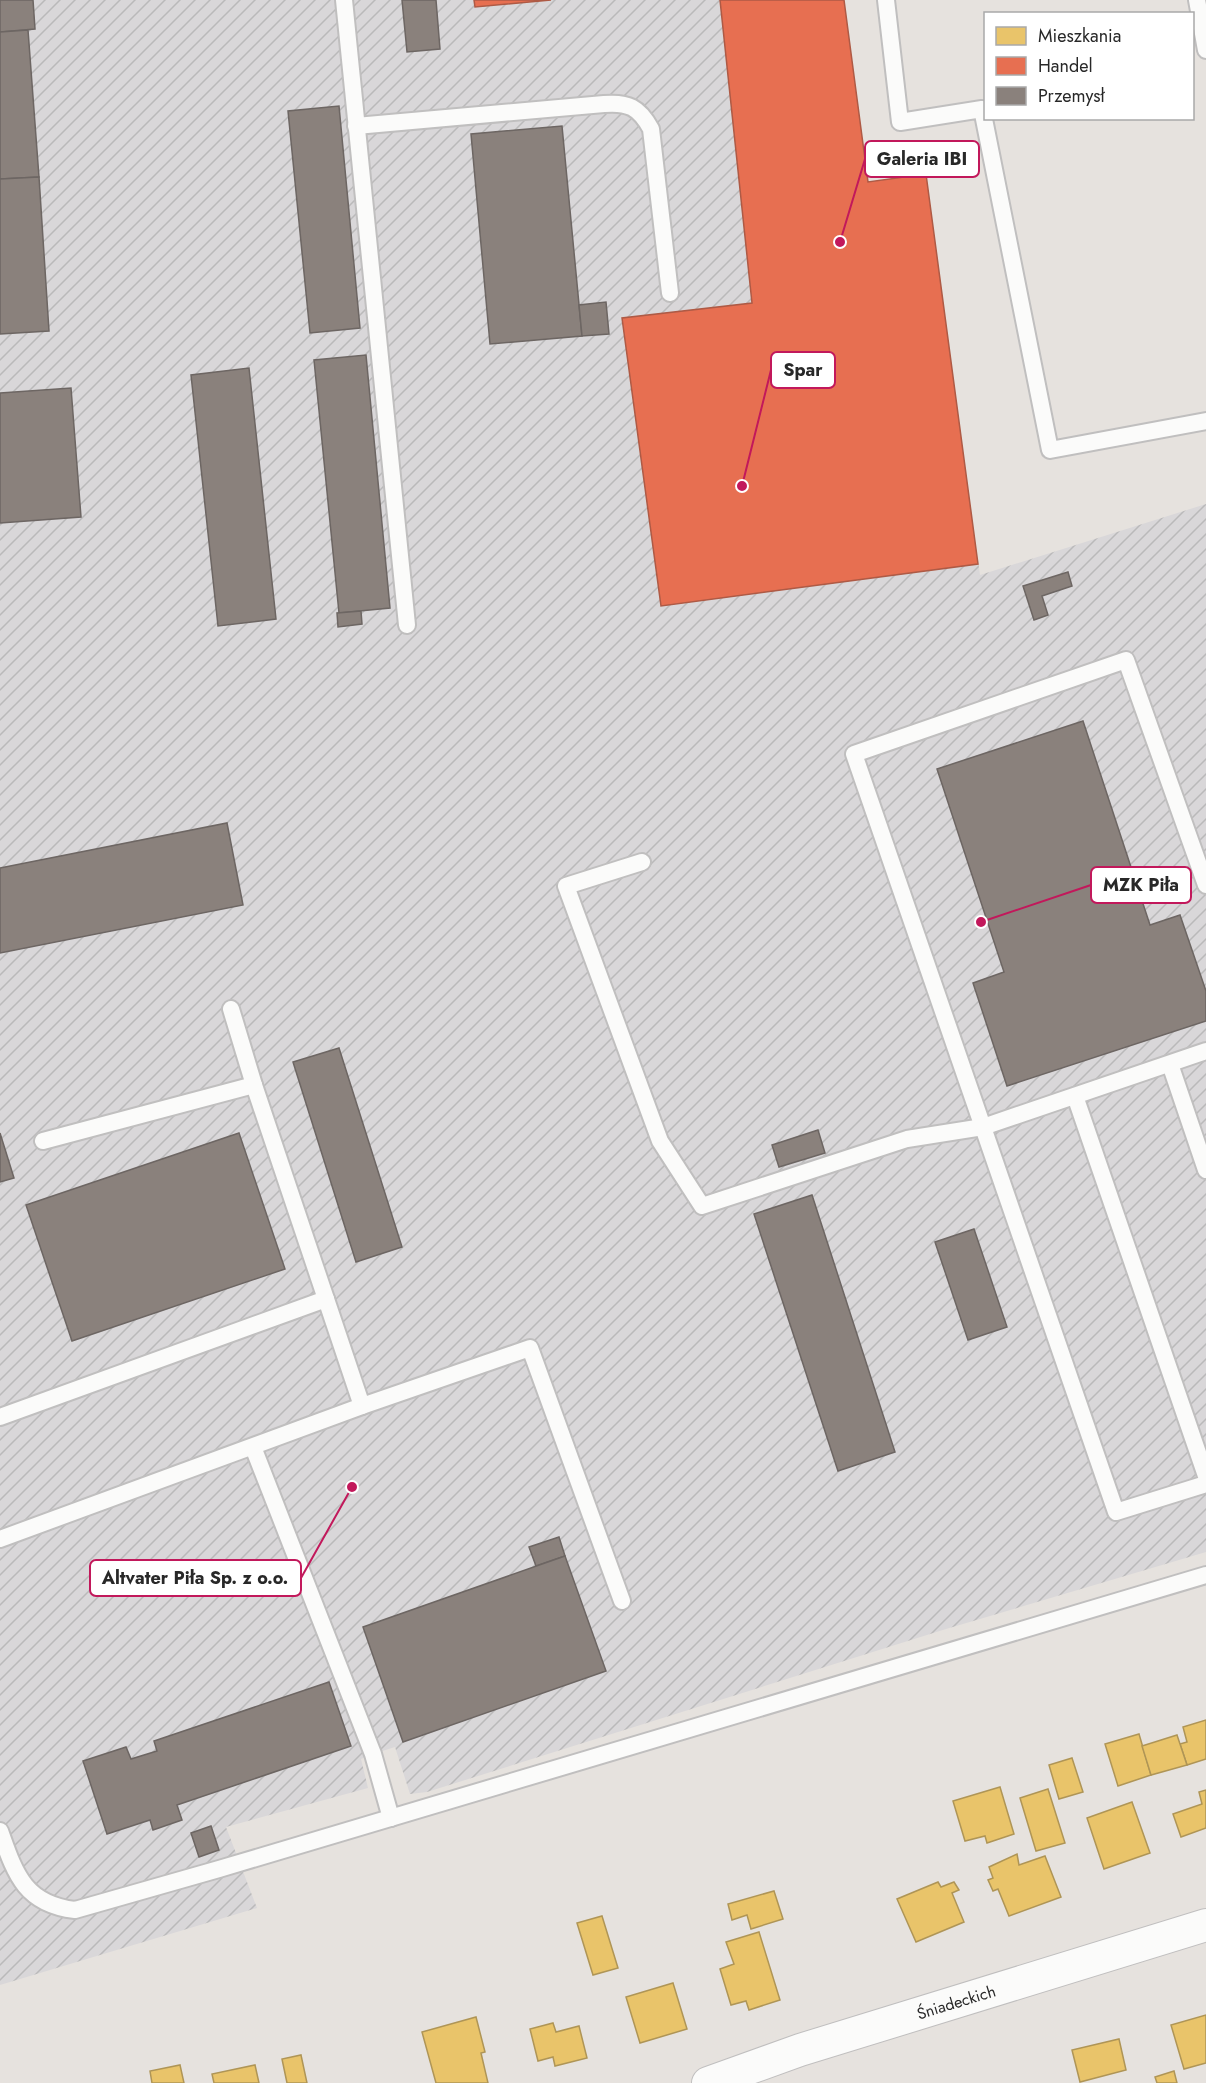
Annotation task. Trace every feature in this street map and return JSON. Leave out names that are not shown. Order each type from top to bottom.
[{"type":"street","name":"Śniadeckich","points":[[708,2083],[800,2050],[1206,1926]]},
{"type":"lane","points":[[344,0],[407,625]]},
{"type":"lane","points":[[886,0],[900,122],[982,109],[984,119]]},
{"type":"lane","points":[[1197,0],[1197,26],[1206,50]]},
{"type":"lane","points":[[356,126],[619,103],[633,108],[645,117],[651,129],[670,293]]},
{"type":"lane","points":[[984,120],[1050,450],[1206,421]]},
{"type":"lane","points":[[1206,885],[1126,660],[854,754],[1116,1512],[1206,1484]]},
{"type":"lane","points":[[642,862],[566,886],[660,1141],[702,1206],[907,1139],[983,1127],[1206,1051]]},
{"type":"lane","points":[[231,1009],[254,1085],[362,1406]]},
{"type":"lane","points":[[1170,1064],[1206,1170]]},
{"type":"lane","points":[[43,1141],[254,1085]]},
{"type":"lane","points":[[1075,1096],[1206,1476]]},
{"type":"lane","points":[[0,1417],[326,1299]]},
{"type":"lane","points":[[0,1539],[362,1406],[530,1348],[622,1601]]},
{"type":"lane","points":[[253,1447],[373,1754],[391,1818]]},
{"type":"lane","points":[[0,1831],[13,1867],[24,1886],[42,1901],[75,1910],[1206,1575]]},
{"type":"shaded area","points":[[0,0],[720,0],[752,303],[623,318],[661,606],[978,560],[980,575],[1206,504],[1206,1552],[946,1629],[427,1792],[410,1794],[395,1747],[373,1754],[361,1759],[368,1788],[226,1827],[257,1908],[0,1985]]},
{"type":"building: Mieszkania","points":[[1206,1720],[1206,1759],[1187,1765],[1180,1744],[1187,1742],[1183,1727]]},
{"type":"building: Mieszkania","points":[[1139,1734],[1151,1775],[1118,1786],[1105,1744]]},
{"type":"building: Mieszkania","points":[[1177,1735],[1187,1765],[1151,1775],[1142,1746]]},
{"type":"building: Mieszkania","points":[[1072,1758],[1083,1792],[1059,1799],[1049,1765]]},
{"type":"building: Mieszkania","points":[[1000,1787],[1014,1834],[987,1843],[985,1836],[965,1841],[953,1801]]},
{"type":"building: Mieszkania","points":[[1048,1789],[1065,1843],[1036,1851],[1020,1798]]},
{"type":"building: Mieszkania","points":[[1206,1790],[1206,1828],[1181,1837],[1173,1814],[1202,1804],[1199,1792]]},
{"type":"building: Mieszkania","points":[[1132,1802],[1150,1853],[1104,1869],[1087,1818]]},
{"type":"building: Mieszkania","points":[[1017,1854],[1019,1865],[1045,1856],[1061,1897],[1009,1916],[998,1889],[993,1891],[988,1880],[993,1878],[989,1867]]},
{"type":"building: Mieszkania","points":[[938,1882],[941,1887],[954,1882],[959,1890],[952,1893],[964,1922],[916,1942],[897,1899]]},
{"type":"building: Mieszkania","points":[[774,1891],[783,1919],[751,1929],[747,1915],[732,1920],[728,1904]]},
{"type":"building: Mieszkania","points":[[602,1916],[618,1968],[593,1975],[577,1923]]},
{"type":"building: Mieszkania","points":[[759,1932],[780,2000],[749,2010],[746,2001],[731,2005],[720,1969],[734,1964],[726,1942]]},
{"type":"building: Mieszkania","points":[[673,1983],[687,2029],[640,2043],[626,1997]]},
{"type":"building: Mieszkania","points":[[1206,2015],[1206,2063],[1184,2069],[1171,2025]]},
{"type":"building: Mieszkania","points":[[476,2017],[485,2052],[481,2053],[488,2083],[436,2083],[422,2032]]},
{"type":"building: Mieszkania","points":[[553,2023],[556,2032],[579,2026],[587,2058],[555,2066],[553,2057],[538,2061],[530,2029]]},
{"type":"building: Mieszkania","points":[[1119,2039],[1126,2070],[1080,2082],[1072,2050]]},
{"type":"building: Mieszkania","points":[[301,2055],[307,2083],[287,2083],[282,2059]]},
{"type":"building: Mieszkania","points":[[180,2065],[184,2083],[152,2083],[150,2071]]},
{"type":"building: Mieszkania","points":[[255,2065],[259,2083],[214,2083],[212,2074]]},
{"type":"building: Mieszkania","points":[[1174,2071],[1177,2083],[1157,2083],[1155,2077]]},
{"type":"building: Handel","points":[[474,0],[551,0],[475,7]]},
{"type":"building: Handel","points":[[720,0],[844,0],[868,182],[926,174],[978,564],[661,606],[622,318],[752,303]]},
{"type":"building: Przemysł","points":[[0,0],[33,0],[35,29],[0,32]]},
{"type":"building: Przemysł","points":[[402,0],[436,0],[440,49],[407,52]]},
{"type":"building: Przemysł","points":[[28,30],[39,177],[0,179],[0,32]]},
{"type":"building: Przemysł","points":[[339,106],[360,328],[310,333],[288,111]]},
{"type":"building: Przemysł","points":[[562,126],[582,336],[490,344],[471,134]]},
{"type":"building: Przemysł","points":[[39,177],[49,331],[0,334],[0,179]]},
{"type":"building: Przemysł","points":[[606,302],[609,334],[582,336],[579,305]]},
{"type":"building: Przemysł","points":[[366,355],[390,608],[339,613],[314,360]]},
{"type":"building: Przemysł","points":[[249,368],[276,619],[218,626],[191,375]]},
{"type":"building: Przemysł","points":[[71,388],[81,517],[0,523],[0,393]]},
{"type":"building: Przemysł","points":[[1068,572],[1072,586],[1042,596],[1048,615],[1034,620],[1023,586]]},
{"type":"building: Przemysł","points":[[361,611],[362,624],[338,627],[337,613]]},
{"type":"building: Przemysł","points":[[1083,721],[1150,925],[1180,915],[1206,991],[1206,1021],[1007,1086],[973,983],[1004,972],[937,769]]},
{"type":"building: Przemysł","points":[[227,823],[243,905],[0,953],[0,868]]},
{"type":"building: Przemysł","points":[[339,1048],[402,1247],[356,1262],[293,1062]]},
{"type":"building: Przemysł","points":[[818,1130],[825,1153],[779,1167],[772,1145]]},
{"type":"building: Przemysł","points":[[0,1133],[14,1178],[0,1182]]},
{"type":"building: Przemysł","points":[[239,1133],[285,1269],[72,1341],[26,1205]]},
{"type":"building: Przemysł","points":[[812,1195],[895,1452],[838,1471],[754,1214]]},
{"type":"building: Przemysł","points":[[974,1229],[1007,1327],[968,1340],[935,1242]]},
{"type":"building: Przemysł","points":[[559,1537],[565,1556],[536,1566],[529,1547]]},
{"type":"building: Przemysł","points":[[565,1556],[606,1671],[403,1742],[363,1627]]},
{"type":"building: Przemysł","points":[[329,1682],[351,1746],[177,1805],[182,1820],[153,1830],[150,1820],[107,1834],[83,1761],[126,1747],[131,1759],[157,1751],[154,1741]]},
{"type":"building: Przemysł","points":[[211,1826],[219,1850],[199,1857],[191,1833]]},
{"type":"place","name":"Galeria IBI","points":[[840,242]]},
{"type":"place","name":"Spar","points":[[742,486]]},
{"type":"place","name":"MZK Piła","points":[[981,922]]},
{"type":"place","name":"Altvater Piła Sp. z o.o.","points":[[352,1487]]}]
